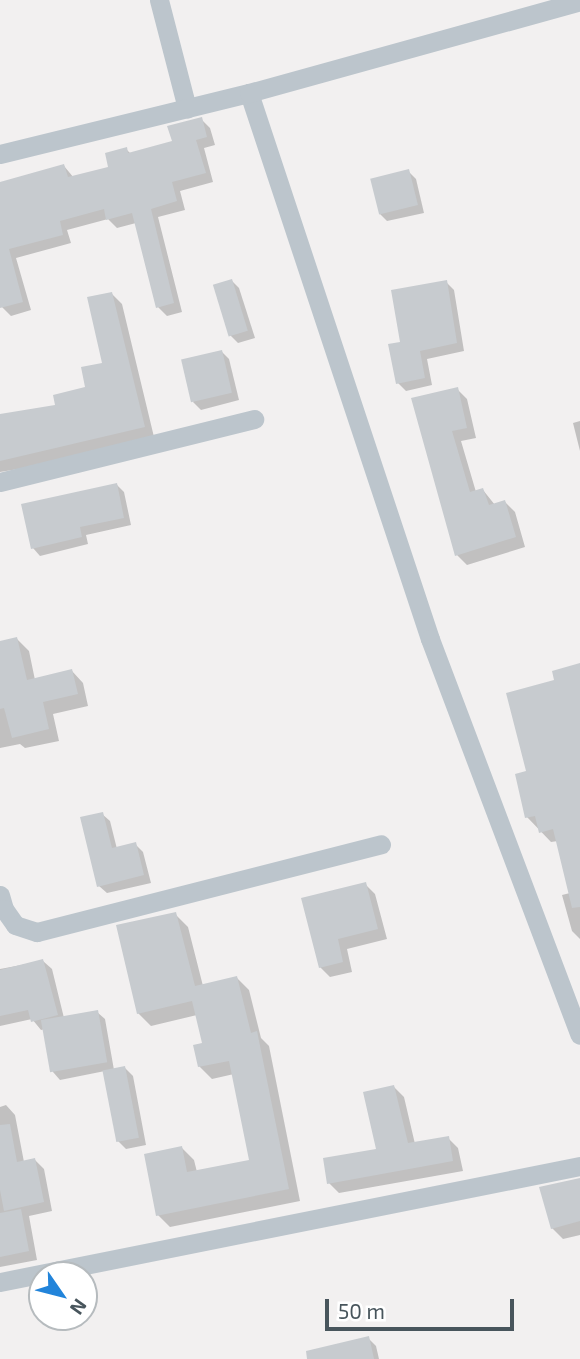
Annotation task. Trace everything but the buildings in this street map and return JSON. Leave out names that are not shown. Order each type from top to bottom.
[{"type":"street","points":[[159,0],[187,108]]},
{"type":"street","points":[[0,154],[249,93],[580,1]]},
{"type":"street","points":[[249,93],[430,639],[580,1035]]},
{"type":"street","points":[[0,482],[254,419]]},
{"type":"street","points":[[0,895],[4,909],[15,925],[37,932],[380,844]]},
{"type":"street","points":[[0,1282],[580,1166]]}]
